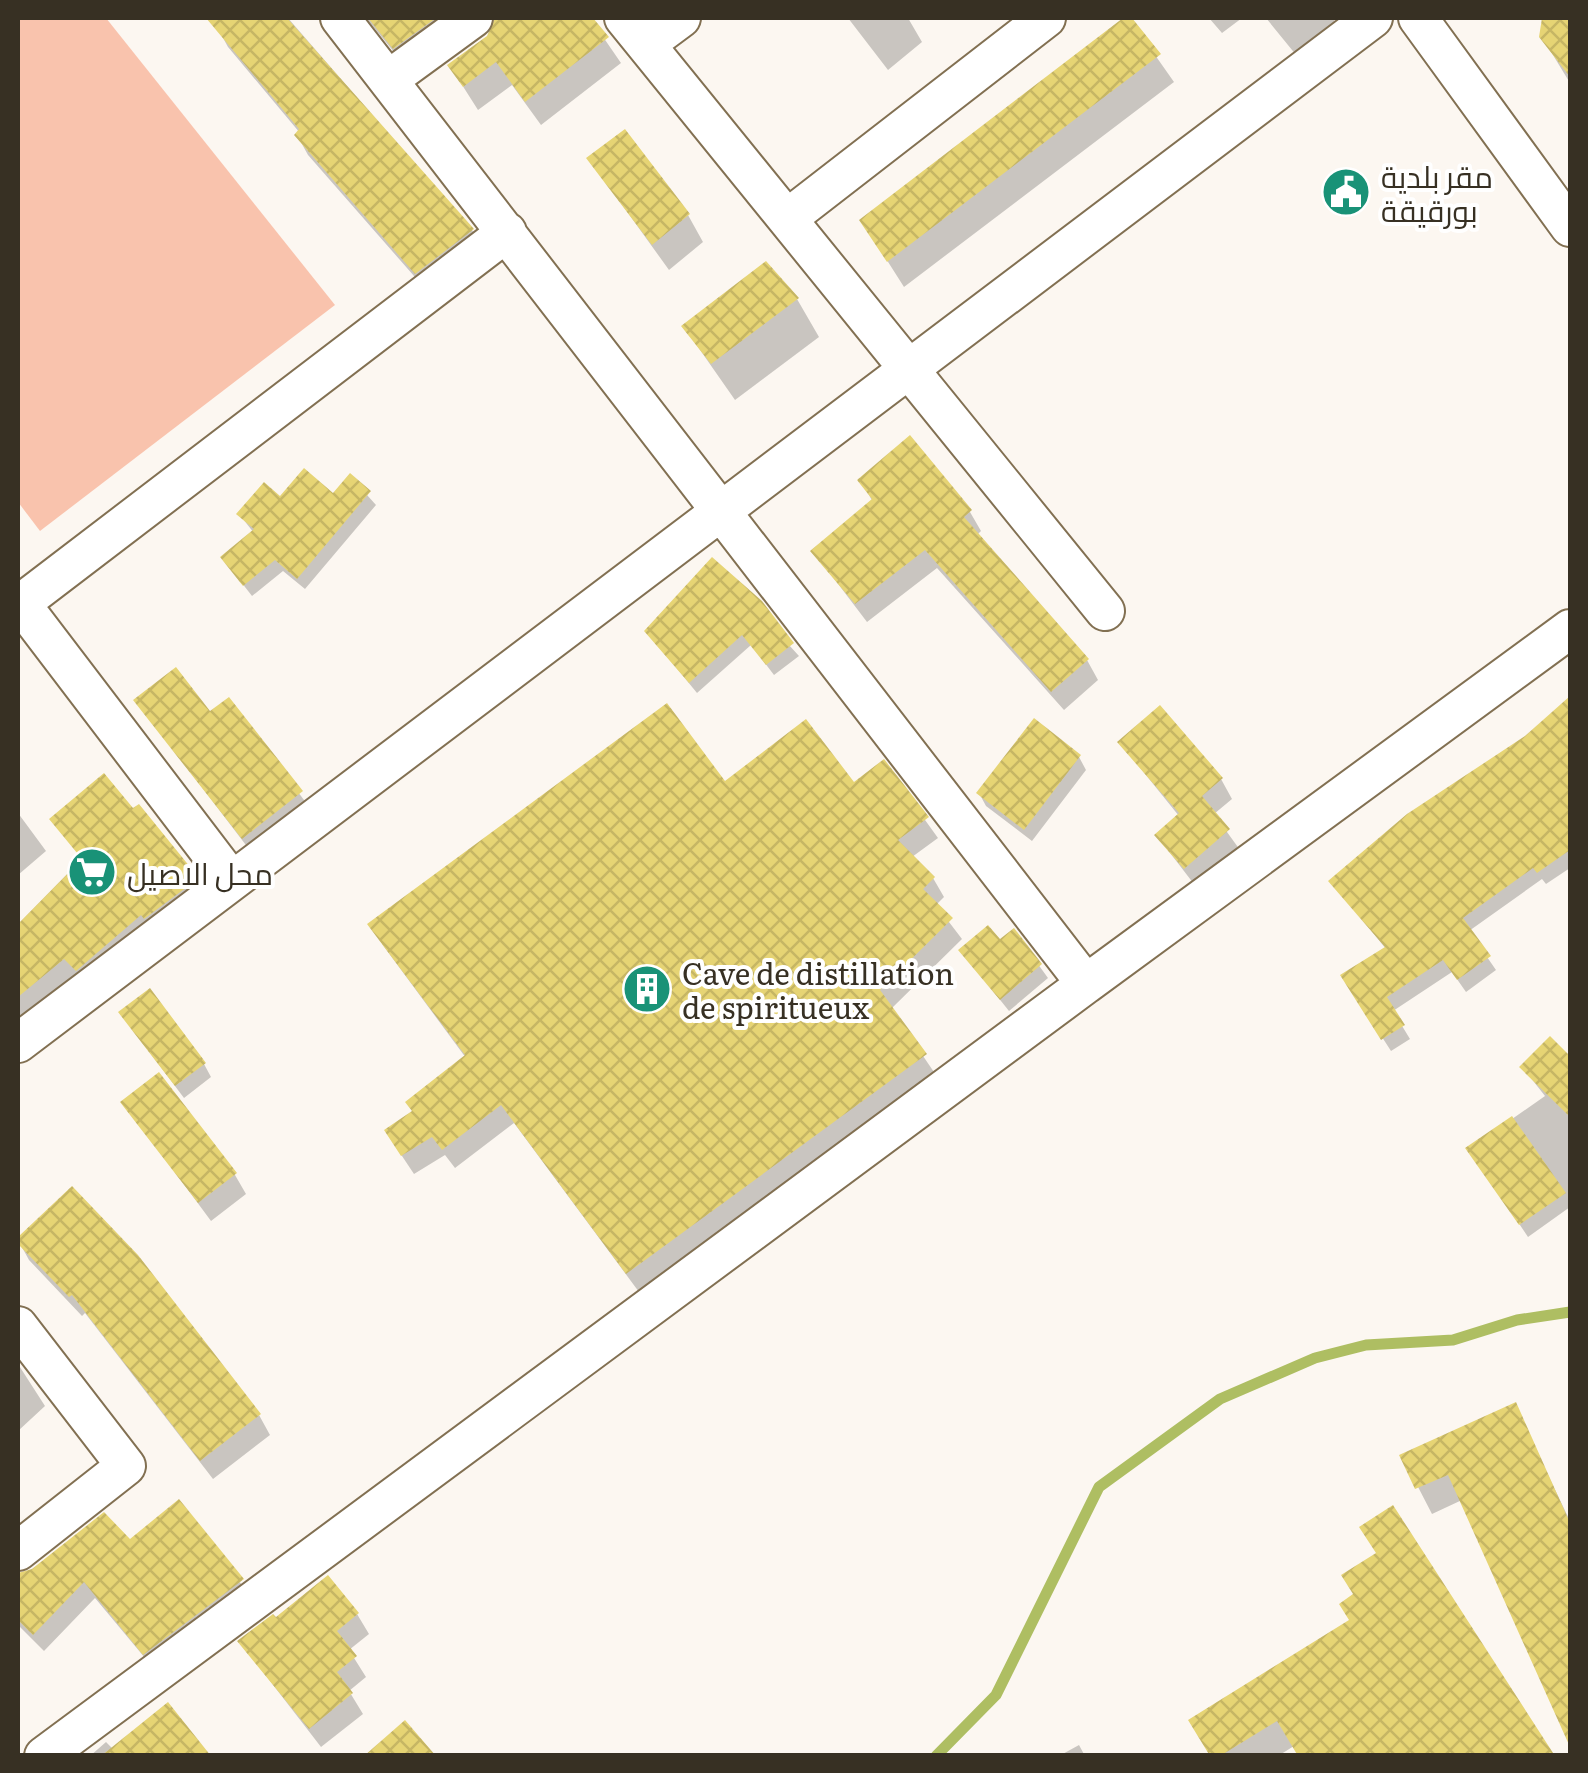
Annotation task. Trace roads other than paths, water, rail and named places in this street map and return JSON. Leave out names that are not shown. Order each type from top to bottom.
[{"type":"street","points":[[340,18],[1086,984]]},
{"type":"street","points":[[388,80],[473,18]]},
{"type":"street","points":[[680,18],[635,31],[1105,611]]},
{"type":"street","points":[[788,218],[1046,18]]},
{"type":"street","points":[[18,1043],[1373,18]]},
{"type":"street","points":[[1418,18],[1570,227]]},
{"type":"street","points":[[232,881],[19,602],[507,232]]},
{"type":"street","points":[[44,1756],[1570,628]]},
{"type":"street","points":[[18,1326],[126,1466],[18,1551]]},
{"type":"waterway","points":[[936,1756],[996,1695],[1099,1487],[1220,1399],[1315,1358],[1366,1345],[1453,1340],[1517,1320],[1570,1312]]},
{"type":"place","name":"مقر بلدية بورقيقة","points":[[1346,192]]},
{"type":"place","name":"محل الاصيل","points":[[92,872]]},
{"type":"place","name":"Cave de distillation de spiritueux","points":[[647,989]]}]
